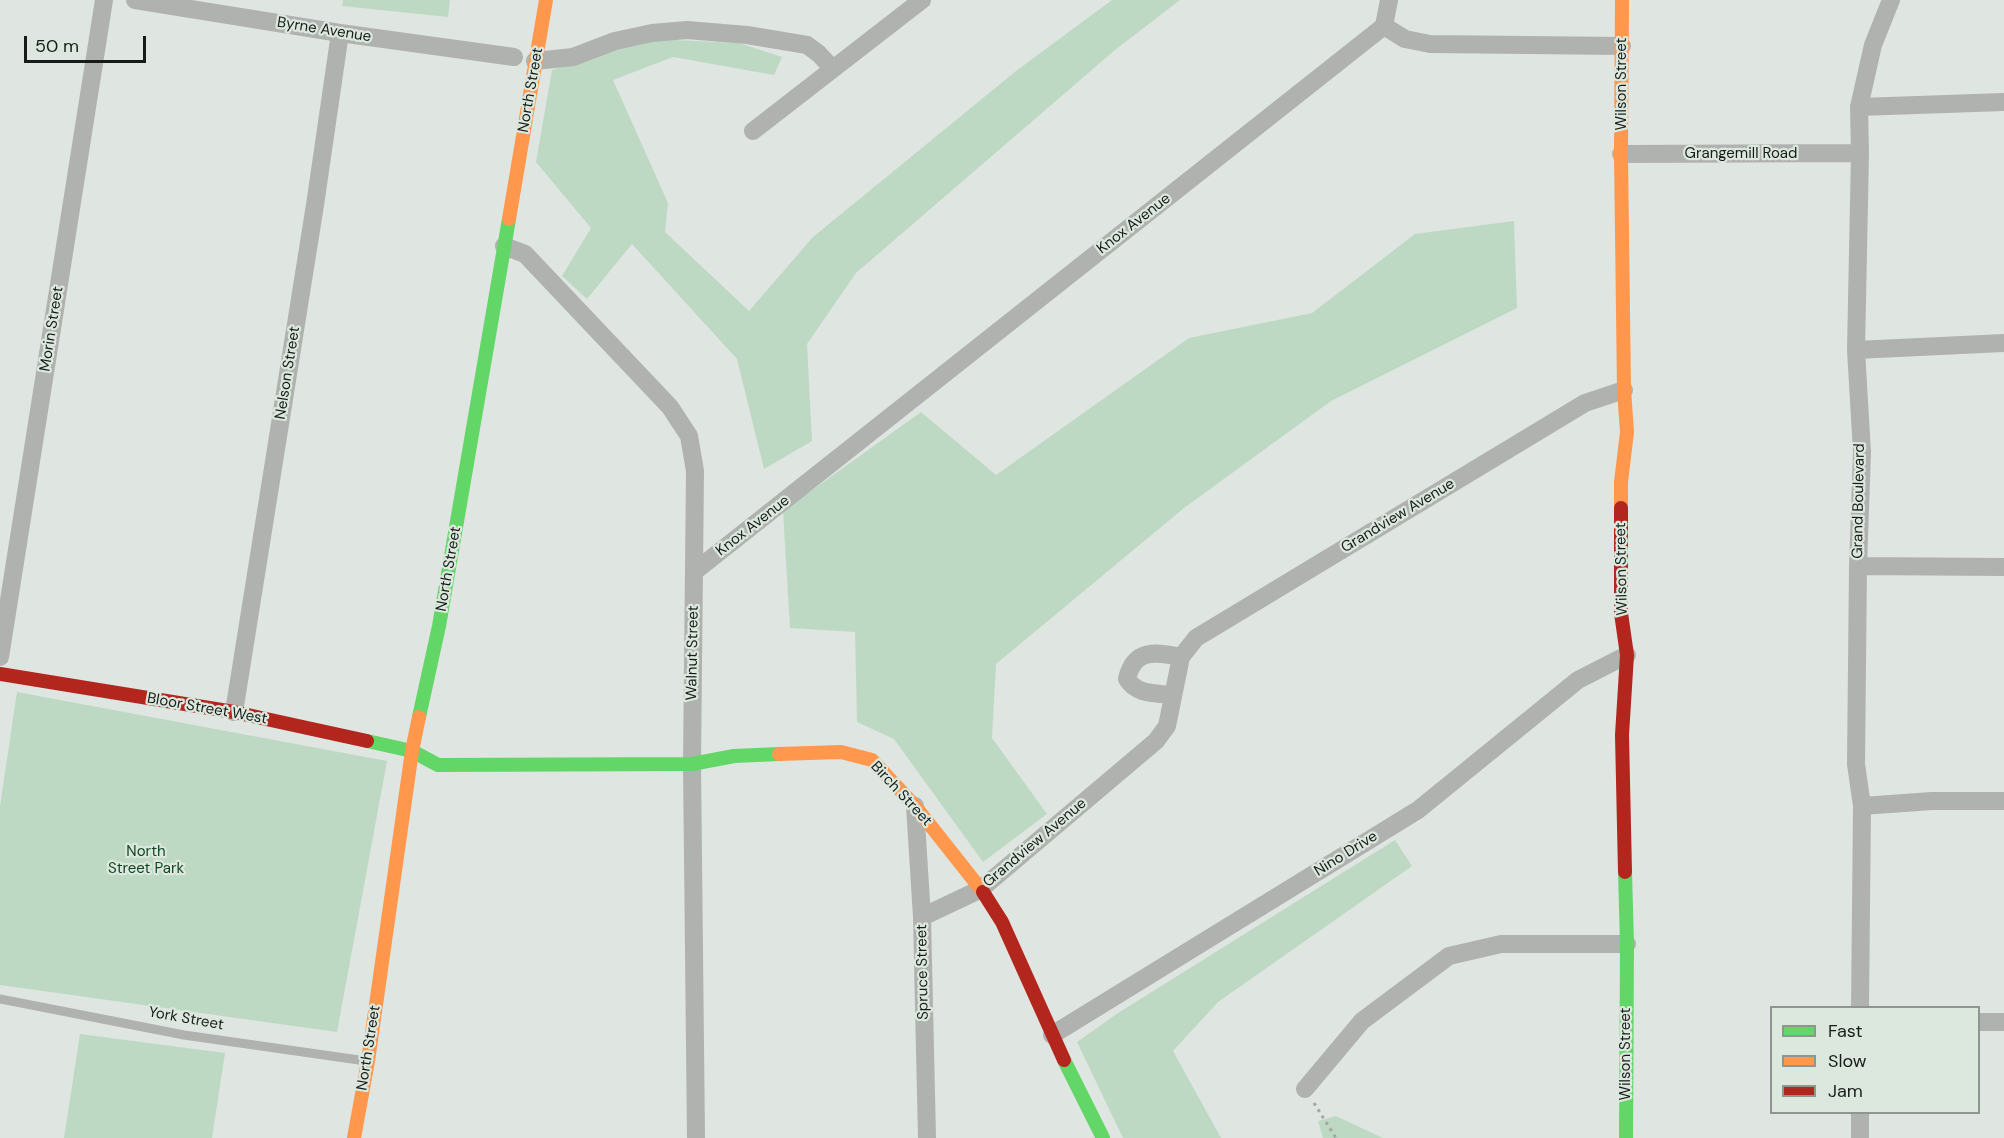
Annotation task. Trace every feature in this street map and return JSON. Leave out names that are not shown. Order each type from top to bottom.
[{"type":"street","name":"Morin Street","points":[[0,657],[104,0]]},
{"type":"street","name":"Byrne Avenue","points":[[135,0],[340,33],[514,57]]},
{"type":"street","name":"North Street","points":[[354,1138],[368,1061],[412,751],[439,626],[546,0]]},
{"type":"street","points":[[753,131],[902,8],[922,0]]},
{"type":"street","points":[[1389,0],[1384,26],[1405,39],[1430,44],[1622,46]]},
{"type":"street","name":"Wilson Street","points":[[1622,0],[1621,154],[1624,390],[1627,432],[1621,482],[1621,613],[1627,655],[1622,735],[1627,944],[1626,1138]]},
{"type":"street","name":"Grand Boulevard","points":[[1860,1006],[1862,806],[1856,764],[1858,566],[1862,452],[1856,350],[1859,107],[1873,45],[1891,0]]},
{"type":"street","name":"Knox Avenue","points":[[694,572],[1384,26]]},
{"type":"street","points":[[535,61],[573,57],[615,41],[652,33],[687,30],[747,35],[807,45],[832,68]]},
{"type":"street","name":"Nelson Street","points":[[234,712],[340,33]]},
{"type":"street","points":[[1859,107],[2004,102]]},
{"type":"street","name":"Grangemill Road","points":[[1621,154],[1860,153]]},
{"type":"street","name":"Walnut Street","points":[[504,246],[525,254],[670,407],[689,436],[695,471],[692,764],[696,1138]]},
{"type":"street","points":[[1856,350],[2004,343]]},
{"type":"street","name":"Grandview Avenue","points":[[922,917],[981,889],[1156,741],[1167,726],[1181,657],[1196,638],[1533,434],[1585,404],[1624,390]]},
{"type":"street","points":[[1858,566],[2004,567]]},
{"type":"street","points":[[1172,695],[1139,691],[1131,686],[1127,679],[1128,673],[1130,667],[1142,655],[1161,653],[1181,657]]},
{"type":"street","name":"Nino Drive","points":[[1052,1035],[1418,810],[1578,680],[1627,655]]},
{"type":"street","name":"Bloor Street West","points":[[0,674],[234,712],[412,751]]},
{"type":"street","name":"Birch Street","points":[[412,751],[438,765],[692,764],[734,756],[841,752],[872,760],[915,806],[981,889],[1002,922],[1052,1035],[1103,1138]]},
{"type":"street","points":[[1862,806],[1932,801],[2004,801]]},
{"type":"street","name":"Spruce Street","points":[[915,806],[922,917],[927,1138]]},
{"type":"street","points":[[1305,1089],[1362,1021],[1449,956],[1501,944],[1627,944]]},
{"type":"street","points":[[1980,1022],[2004,1022]]},
{"type":"street","points":[[1860,1114],[1860,1138]]},
{"type":"lane","name":"York Street","points":[[0,999],[184,1035],[368,1061]]},
{"type":"path","points":[[1305,1089],[1336,1138]]},
{"type":"green space","points":[[343,0],[450,0],[448,17],[342,6]]},
{"type":"green space","points":[[1112,0],[1180,0],[1115,50],[856,273],[807,344],[812,441],[764,469],[737,359],[632,244],[587,299],[562,276],[591,228],[536,162],[552,70],[634,38],[739,43],[782,57],[774,75],[673,57],[613,80],[668,203],[665,232],[749,311],[813,237],[1016,71]]},
{"type":"green space","points":[[1514,221],[1517,308],[1331,401],[1184,508],[996,664],[992,738],[1047,814],[983,862],[894,739],[857,722],[855,632],[790,628],[783,511],[921,412],[996,475],[1189,338],[1312,313],[1415,234]]},
{"type":"green space","name":"North Street Park","points":[[17,692],[387,761],[337,1032],[0,985],[0,806]]},
{"type":"green space","points":[[1395,840],[1412,866],[1218,1002],[1173,1051],[1221,1138],[1123,1138],[1077,1042],[1118,1013]]},
{"type":"green space","points":[[80,1034],[225,1053],[212,1138],[64,1138]]},
{"type":"green space","points":[[1336,1116],[1383,1138],[1323,1138],[1318,1121]]},
{"type":"traffic: fast","points":[[419,717],[439,626],[509,219]]},
{"type":"traffic: fast","points":[[367,741],[412,751],[438,765],[692,764],[734,756],[779,754]]},
{"type":"traffic: fast","points":[[1625,872],[1626,1138]]},
{"type":"traffic: fast","points":[[1064,1060],[1103,1138]]},
{"type":"traffic: slow","points":[[509,219],[546,0]]},
{"type":"traffic: slow","points":[[1621,508],[1621,482],[1627,432],[1624,390],[1621,154],[1622,0]]},
{"type":"traffic: slow","points":[[354,1138],[368,1061],[412,751],[419,717]]},
{"type":"traffic: slow","points":[[779,754],[841,752],[872,760],[915,806],[983,892]]},
{"type":"traffic: jam","points":[[1621,508],[1621,613],[1627,655],[1622,735],[1625,872]]},
{"type":"traffic: jam","points":[[0,674],[234,712],[367,741]]},
{"type":"traffic: jam","points":[[983,892],[1002,922],[1064,1060]]}]
